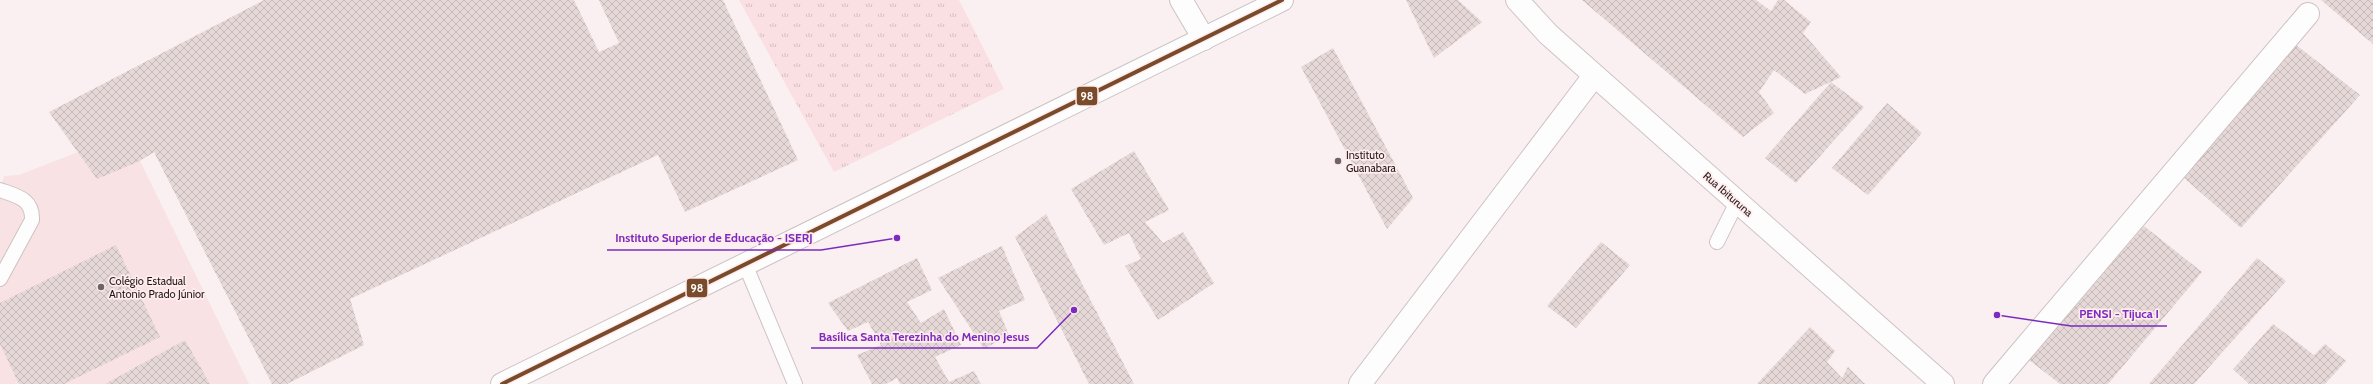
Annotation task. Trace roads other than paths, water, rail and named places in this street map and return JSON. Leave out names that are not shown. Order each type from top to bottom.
[{"type":"street","points":[[1181,0],[1204,39]]},
{"type":"street","points":[[502,384],[1282,0]]},
{"type":"street","name":"Rua Ibituruna","points":[[1517,0],[1548,34],[1594,76],[1943,384]]},
{"type":"street","points":[[1994,384],[2308,14]]},
{"type":"street","points":[[1360,384],[1594,76]]},
{"type":"lane","points":[[0,190],[27,201],[32,211],[32,220],[0,279]]},
{"type":"lane","points":[[1717,242],[1738,202]]},
{"type":"lane","points":[[745,264],[795,384]]},
{"type":"place","name":"Instituto Guanabara","points":[[1338,161]]},
{"type":"place","name":"Instituto Superior de Educação - ISERJ","points":[[897,238]]},
{"type":"place","name":"Colégio Estadual Antonio Prado Júnior","points":[[101,287]]},
{"type":"place","name":"Basílica Santa Terezinha do Menino Jesus","points":[[1074,310]]},
{"type":"place","name":"PENSI - Tijuca I","points":[[1997,315]]}]
